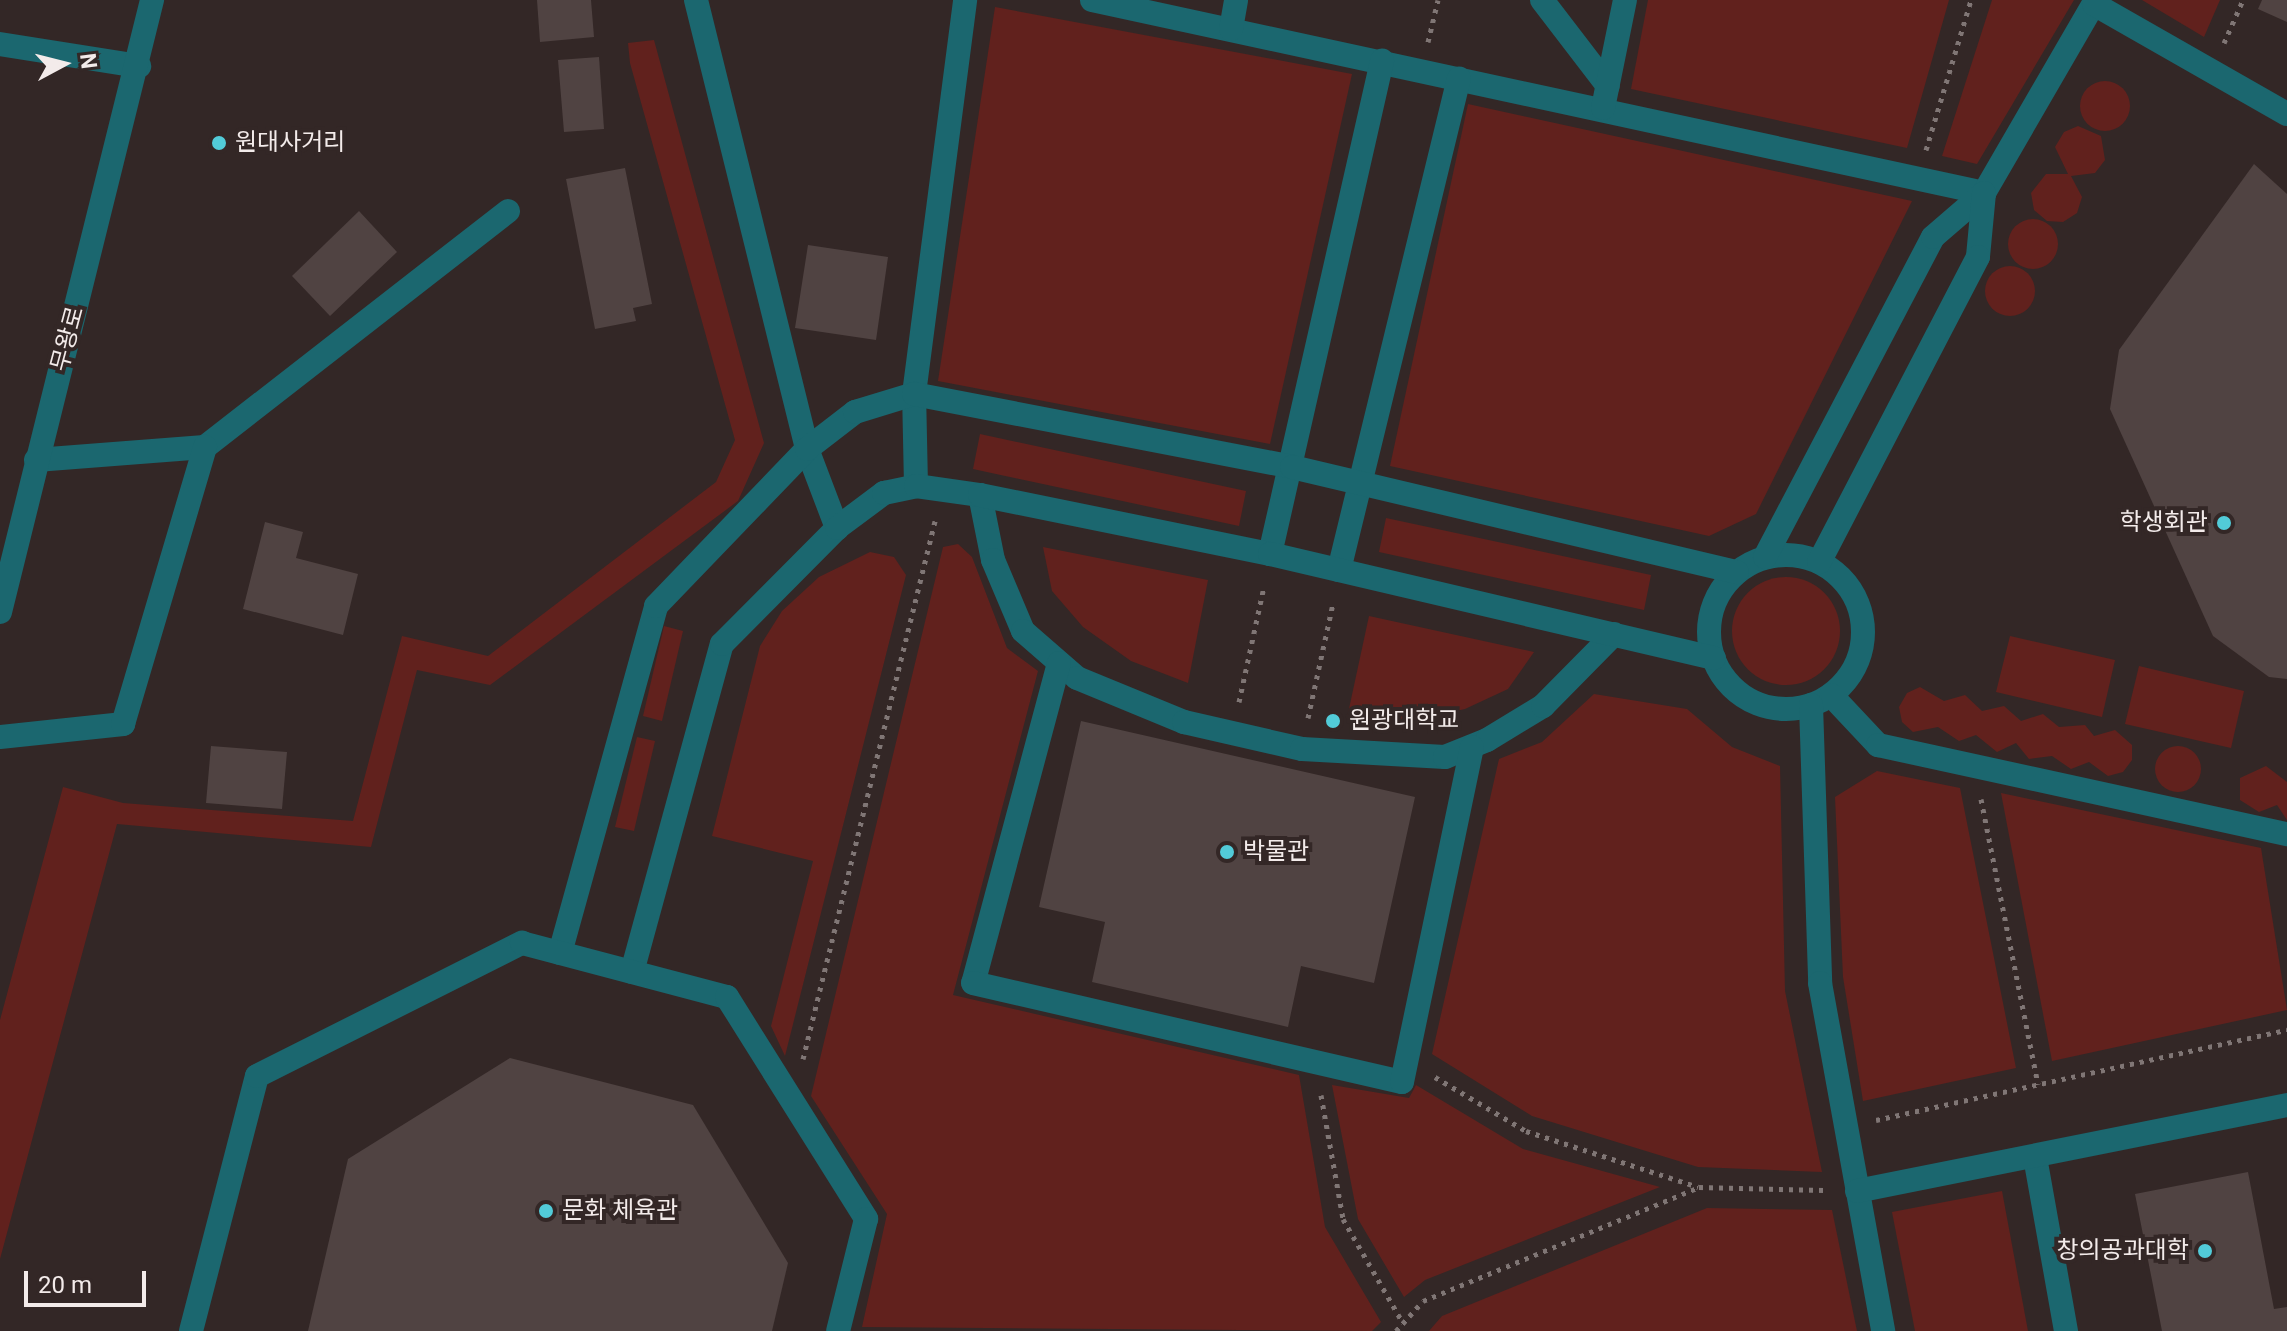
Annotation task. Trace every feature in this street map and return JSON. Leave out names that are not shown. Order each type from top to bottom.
[{"type":"street","name":"무왕로","points":[[0,612],[36,460],[139,66],[152,0]]},
{"type":"street","points":[[696,0],[807,449],[837,528]]},
{"type":"street","points":[[916,486],[914,394],[965,0]]},
{"type":"street","points":[[1092,0],[1459,78],[1605,97],[1984,193]]},
{"type":"street","points":[[1542,0],[1605,97]]},
{"type":"street","points":[[1605,97],[1625,0]]},
{"type":"street","points":[[1231,29],[1236,1]]},
{"type":"street","points":[[1765,557],[1933,237],[1984,193],[2095,2],[2287,114]]},
{"type":"street","points":[[0,44],[139,66]]},
{"type":"street","points":[[1270,554],[1382,61]]},
{"type":"street","points":[[1339,570],[1459,78]]},
{"type":"street","points":[[1819,562],[1978,257],[1984,193]]},
{"type":"street","points":[[36,460],[205,447],[508,211]]},
{"type":"street","points":[[560,953],[656,606],[807,449],[855,412],[914,394],[1292,467],[1737,572]]},
{"type":"street","points":[[0,737],[123,724],[205,447]]},
{"type":"street","points":[[632,972],[722,644],[837,528],[884,493],[916,486],[980,495],[1270,554],[1714,658]]},
{"type":"street","points":[[980,495],[993,560],[1023,631],[1077,678],[1184,722],[1232,734],[1302,749],[1445,757],[1472,747],[1543,706],[1614,634]]},
{"type":"street","points":[[1783,553],[1819,562],[1849,586],[1864,636],[1858,661],[1821,700],[1773,709],[1748,700],[1729,684],[1714,658],[1713,608],[1737,572],[1765,557],[1783,553]]},
{"type":"street","points":[[1059,663],[973,983],[1402,1082],[1472,747]]},
{"type":"street","points":[[1821,700],[1878,745],[2287,834]]},
{"type":"street","points":[[1821,700],[1820,983],[1843,1127],[1883,1331]]},
{"type":"street","points":[[191,1331],[257,1076],[522,943],[727,997],[866,1219],[838,1331]]},
{"type":"street","points":[[1857,1191],[2287,1105]]},
{"type":"street","points":[[2035,1157],[2066,1331]]},
{"type":"path","points":[[1421,70],[1438,0]]},
{"type":"path","points":[[1917,178],[1971,0]]},
{"type":"path","points":[[2211,71],[2243,0]]},
{"type":"path","points":[[792,1102],[943,489]]},
{"type":"path","points":[[1232,734],[1270,554]]},
{"type":"path","points":[[1302,749],[1339,570]]},
{"type":"path","points":[[1974,767],[2038,1084]]},
{"type":"path","points":[[1843,1127],[2287,1030]]},
{"type":"path","points":[[1406,1061],[1526,1131],[1699,1187],[1857,1191]]},
{"type":"path","points":[[1316,1062],[1343,1219],[1403,1323]]},
{"type":"path","points":[[1396,1331],[1423,1301],[1699,1187]]},
{"type":"shaded area","points":[[1648,0],[1949,0],[1907,148],[1631,89]]},
{"type":"shaded area","points":[[1992,0],[2074,0],[1977,164],[1942,156]]},
{"type":"shaded area","points":[[2142,0],[2220,0],[2204,37]]},
{"type":"shaded area","points":[[995,7],[1352,74],[1270,444],[938,381]]},
{"type":"shaded area","points":[[654,40],[764,443],[738,501],[490,685],[417,670],[371,847],[117,824],[0,1259],[0,1020],[63,787],[123,803],[353,821],[402,636],[488,656],[716,482],[735,440],[630,63],[628,43]]},
{"type":"shaded area","points":[[2105,81],[2123,88],[2130,106],[2123,124],[2105,131],[2087,124],[2080,106],[2087,88]]},
{"type":"shaded area","points":[[1468,104],[1912,201],[1756,514],[1709,536],[1390,466]]},
{"type":"shaded area","points":[[2078,126],[2101,136],[2105,160],[2095,173],[2071,176],[2082,197],[2077,213],[2063,222],[2047,221],[2034,210],[2031,193],[2046,174],[2068,174],[2055,147],[2064,132]]},
{"type":"shaded area","points":[[2033,219],[2051,226],[2058,244],[2051,262],[2033,269],[2015,262],[2008,244],[2015,226]]},
{"type":"shaded area","points":[[2000,267],[2020,267],[2034,281],[2034,301],[2020,315],[2000,315],[1986,301],[1986,281]]},
{"type":"shaded area","points":[[980,434],[1246,491],[1239,526],[973,469]]},
{"type":"shaded area","points":[[1386,518],[1651,575],[1644,610],[1379,552]]},
{"type":"shaded area","points":[[958,544],[972,557],[1007,648],[1038,671],[953,995],[1299,1075],[1325,1227],[1381,1322],[1372,1331],[862,1327],[887,1214],[811,1096],[943,547]]},
{"type":"shaded area","points":[[1043,547],[1208,580],[1188,683],[1131,661],[1083,627],[1052,591]]},
{"type":"shaded area","points":[[870,552],[894,557],[906,575],[785,1056],[771,1026],[813,861],[712,836],[760,646],[782,611],[819,577]]},
{"type":"shaded area","points":[[1786,577],[1807,581],[1825,592],[1836,610],[1840,631],[1836,652],[1825,670],[1807,681],[1786,685],[1765,681],[1747,670],[1736,652],[1732,631],[1736,610],[1747,592],[1765,581]]},
{"type":"shaded area","points":[[1369,616],[1534,652],[1508,689],[1465,709],[1408,721],[1347,718]]},
{"type":"shaded area","points":[[664,626],[683,631],[662,721],[643,716]]},
{"type":"shaded area","points":[[2010,636],[2115,660],[2102,717],[1996,692]]},
{"type":"shaded area","points":[[2139,666],[2244,691],[2231,748],[2125,724]]},
{"type":"shaded area","points":[[1920,687],[1944,701],[1965,695],[1982,711],[2004,706],[2021,721],[2043,714],[2059,727],[2085,725],[2094,736],[2115,730],[2132,745],[2132,760],[2123,772],[2108,776],[2089,762],[2071,769],[2052,756],[2029,759],[2016,743],[1997,752],[1976,735],[1959,741],[1938,727],[1913,732],[1902,722],[1899,707],[1907,693]]},
{"type":"shaded area","points":[[1594,694],[1687,709],[1732,747],[1780,766],[1785,991],[1822,1172],[1698,1167],[1532,1116],[1432,1054],[1499,759],[1542,742]]},
{"type":"shaded area","points":[[637,737],[655,741],[634,831],[615,827]]},
{"type":"shaded area","points":[[2178,746],[2194,753],[2201,769],[2194,785],[2178,792],[2162,785],[2155,769],[2162,753]]},
{"type":"shaded area","points":[[2266,766],[2287,782],[2287,820],[2277,805],[2259,812],[2240,800],[2240,778]]},
{"type":"shaded area","points":[[1877,771],[1960,788],[2016,1068],[1863,1101],[1843,977],[1835,797]]},
{"type":"shaded area","points":[[2001,793],[2261,848],[2287,1010],[2052,1061]]},
{"type":"shaded area","points":[[1332,1085],[1409,1098],[1416,1085],[1523,1149],[1660,1187],[1425,1280],[1404,1297],[1358,1219]]},
{"type":"shaded area","points":[[2002,1191],[2028,1331],[1915,1331],[1892,1212]]},
{"type":"shaded area","points":[[1707,1208],[1832,1210],[1857,1331],[1429,1331],[1442,1316]]},
{"type":"building","points":[[537,0],[591,0],[594,37],[540,42]]},
{"type":"building","points":[[2262,0],[2287,0],[2287,22],[2258,9]]},
{"type":"building","points":[[599,57],[604,129],[564,132],[558,60]]},
{"type":"building","name":"학생회관","points":[[2254,164],[2287,194],[2287,679],[2269,677],[2213,636],[2110,409],[2119,350]]},
{"type":"building","points":[[625,168],[652,304],[633,308],[636,321],[595,329],[566,179]]},
{"type":"building","points":[[359,211],[397,252],[330,316],[292,276]]},
{"type":"building","points":[[808,245],[888,257],[876,340],[795,328]]},
{"type":"building","points":[[265,522],[303,532],[296,558],[358,574],[343,635],[243,609]]},
{"type":"building","name":"박물관","points":[[1081,721],[1415,797],[1374,983],[1301,966],[1288,1027],[1092,982],[1105,922],[1039,907]]},
{"type":"building","points":[[211,746],[287,752],[282,809],[206,803]]},
{"type":"building","name":"문화 체육관","points":[[510,1058],[693,1105],[788,1263],[772,1331],[308,1331],[348,1159]]},
{"type":"building","name":"창의공과대학","points":[[2248,1172],[2274,1309],[2287,1307],[2287,1331],[2162,1331],[2135,1194]]},
{"type":"place","name":"원대사거리","points":[[219,143]]},
{"type":"place","name":"학생회관","points":[[2224,523]]},
{"type":"place","name":"원광대학교","points":[[1333,721]]},
{"type":"place","name":"박물관","points":[[1227,852]]},
{"type":"place","name":"문화 체육관","points":[[546,1211]]},
{"type":"place","name":"창의공과대학","points":[[2205,1251]]}]
